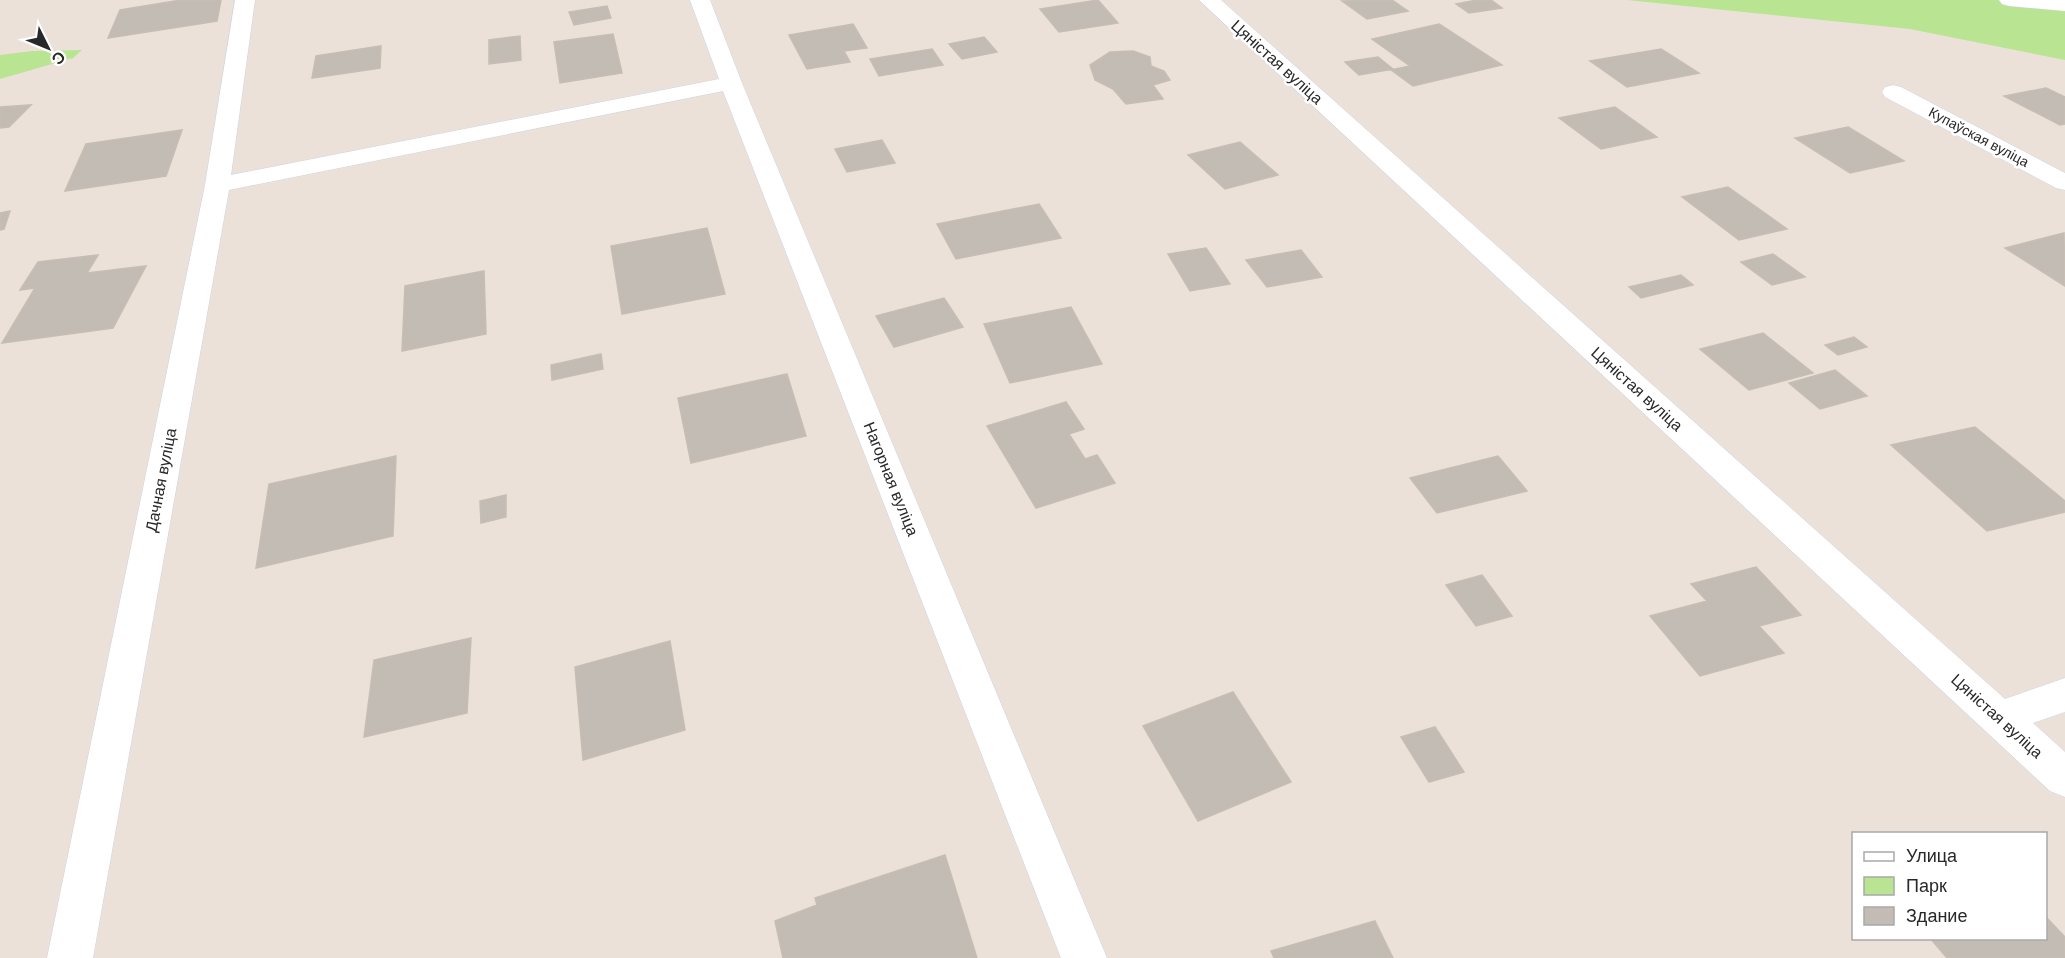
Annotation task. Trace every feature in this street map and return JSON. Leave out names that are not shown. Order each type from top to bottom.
[{"type":"street","name":"Дачная вуліца","points":[[70,958],[217,185],[245,0]]},
{"type":"street","name":"Нагорная вуліца","points":[[700,0],[731,83],[1084,958]]},
{"type":"street","name":"Цяністая вуліца","points":[[1209,0],[2065,778]]},
{"type":"street","points":[[2009,0],[2065,5]]},
{"type":"street","points":[[217,185],[731,83]]},
{"type":"street","name":"Купаўская вуліца","points":[[1893,92],[2065,183]]},
{"type":"street","points":[[1999,718],[2065,695]]},
{"type":"green space","points":[[1627,0],[2065,0],[2065,60],[1910,29]]},
{"type":"green space","points":[[82,50],[73,58],[0,79],[0,55],[32,51]]},
{"type":"building","points":[[181,0],[221,0],[217,21],[108,38],[120,10]]},
{"type":"building","points":[[1098,0],[1118,23],[1059,32],[1040,9]]},
{"type":"building","points":[[1392,0],[1408,11],[1367,19],[1342,1]]},
{"type":"building","points":[[1491,0],[1502,8],[1469,13],[1456,4]]},
{"type":"building","points":[[607,6],[611,18],[574,25],[569,12]]},
{"type":"building","points":[[853,24],[867,48],[844,51],[850,62],[807,69],[789,35]]},
{"type":"building","points":[[1439,24],[1502,65],[1413,86],[1391,70],[1410,66],[1372,39]]},
{"type":"building","points":[[613,34],[622,73],[560,83],[554,42]]},
{"type":"building","points":[[520,36],[521,60],[489,64],[489,40]]},
{"type":"building","points":[[984,37],[997,52],[962,59],[949,44]]},
{"type":"building","points":[[381,46],[380,68],[312,78],[316,56]]},
{"type":"building","points":[[932,49],[943,65],[879,76],[870,59]]},
{"type":"building","points":[[1661,49],[1699,73],[1627,87],[1590,61]]},
{"type":"building","points":[[1133,51],[1150,57],[1151,66],[1164,71],[1170,80],[1153,85],[1163,99],[1126,104],[1113,89],[1095,80],[1090,65],[1110,52]]},
{"type":"building","points":[[1378,57],[1393,69],[1359,75],[1345,62]]},
{"type":"building","points":[[2046,88],[2065,97],[2065,124],[2060,125],[2004,96]]},
{"type":"building","points":[[31,105],[9,127],[0,128],[0,107]]},
{"type":"building","points":[[1615,107],[1657,137],[1601,149],[1559,118]]},
{"type":"building","points":[[1848,127],[1904,161],[1850,173],[1795,138]]},
{"type":"building","points":[[182,130],[166,176],[65,191],[86,144]]},
{"type":"building","points":[[882,140],[895,163],[847,172],[835,149]]},
{"type":"building","points":[[1240,142],[1278,175],[1225,189],[1188,155]]},
{"type":"building","points":[[1728,187],[1787,229],[1739,240],[1682,197]]},
{"type":"building","points":[[1039,204],[1061,238],[956,259],[937,224]]},
{"type":"building","points":[[10,211],[4,229],[0,230],[0,213]]},
{"type":"building","points":[[707,228],[725,294],[622,314],[611,246]]},
{"type":"building","points":[[2064,233],[2065,286],[2005,248]]},
{"type":"building","points":[[1206,248],[1230,284],[1190,291],[1168,254]]},
{"type":"building","points":[[1301,250],[1322,277],[1267,287],[1246,260]]},
{"type":"building","points":[[1773,254],[1805,277],[1772,285],[1741,262]]},
{"type":"building","points":[[98,255],[87,273],[146,266],[113,328],[2,343],[35,288],[20,290],[38,262]]},
{"type":"building","points":[[484,271],[486,334],[402,351],[405,286]]},
{"type":"building","points":[[1681,275],[1693,285],[1641,298],[1629,287]]},
{"type":"building","points":[[944,298],[963,327],[894,347],[876,316]]},
{"type":"building","points":[[1071,307],[1102,364],[1010,383],[984,324]]},
{"type":"building","points":[[1763,333],[1813,373],[1749,390],[1700,349]]},
{"type":"building","points":[[1854,337],[1867,347],[1838,355],[1825,345]]},
{"type":"building","points":[[601,354],[603,369],[552,380],[551,365]]},
{"type":"building","points":[[1835,370],[1867,396],[1820,409],[1789,383]]},
{"type":"building","points":[[787,374],[806,436],[691,463],[678,398]]},
{"type":"building","points":[[1066,402],[1084,429],[1069,434],[1085,459],[1097,455],[1115,483],[1036,508],[987,426]]},
{"type":"building","points":[[1975,427],[2065,501],[2065,512],[1987,531],[1891,445]]},
{"type":"building","points":[[396,456],[393,536],[256,568],[269,484]]},
{"type":"building","points":[[1498,456],[1527,491],[1437,513],[1410,478]]},
{"type":"building","points":[[506,495],[506,517],[481,523],[480,501]]},
{"type":"building","points":[[1756,567],[1801,615],[1759,626],[1784,653],[1700,676],[1650,616],[1707,601],[1691,584]]},
{"type":"building","points":[[1482,575],[1512,616],[1476,626],[1446,585]]},
{"type":"building","points":[[471,638],[467,713],[364,737],[374,660]]},
{"type":"building","points":[[670,641],[685,730],[583,760],[575,667]]},
{"type":"building","points":[[1233,692],[1291,782],[1198,821],[1143,726]]},
{"type":"building","points":[[1435,727],[1464,772],[1429,782],[1401,737]]},
{"type":"building","points":[[945,855],[977,958],[783,958],[775,921],[817,905],[815,898]]},
{"type":"building","points":[[2047,918],[2065,937],[2065,958],[1947,958],[1932,940],[2047,940]]},
{"type":"building","points":[[1375,921],[1393,958],[1274,958],[1271,951]]}]
